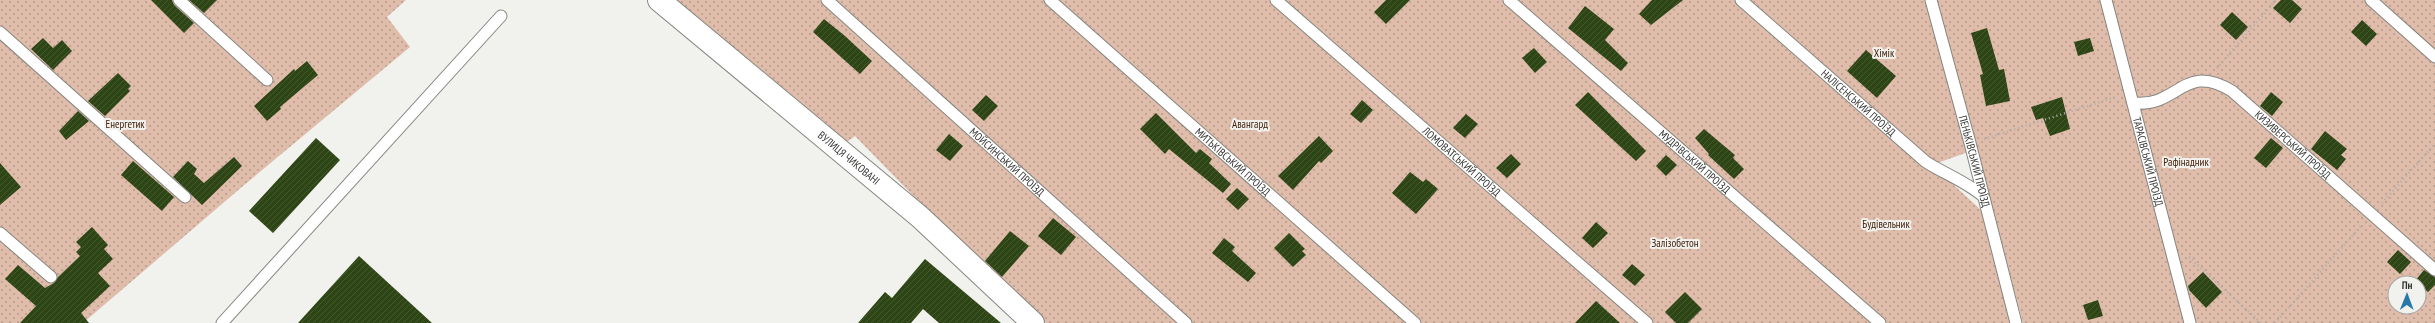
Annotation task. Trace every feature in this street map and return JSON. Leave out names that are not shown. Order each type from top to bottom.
[{"type":"street","name":"ВУЛИЦЯ ЧИКОВАНІ","points":[[660,0],[920,217],[1033,323]]},
{"type":"lane","points":[[179,0],[267,80]]},
{"type":"lane","name":"МОЙСИНСЬКИЙ ПРОЇЗД","points":[[828,0],[1186,323]]},
{"type":"lane","name":"МИТЬКІВСЬКИЙ ПРОЇЗД","points":[[1050,0],[1415,323]]},
{"type":"lane","name":"ЛОМОВАТСЬКИЙ ПРОЇЗД","points":[[1276,0],[1647,323]]},
{"type":"lane","name":"МУДРІВСЬКИЙ ПРОЇЗД","points":[[1508,0],[1880,323]]},
{"type":"lane","name":"НАЛІСЕНСЬКИЙ ПРОЇЗД","points":[[1741,0],[1926,162],[1948,176],[1965,183],[1983,196]]},
{"type":"lane","name":"ПЕНЬКІВСЬКИЙ ПРОЇЗД","points":[[1931,0],[1970,143],[2016,323]]},
{"type":"lane","name":"ТАРАСІВСЬКИЙ ПРОЇЗД","points":[[2106,0],[2190,323]]},
{"type":"lane","points":[[2371,0],[2435,57]]},
{"type":"lane","points":[[222,323],[502,16]]},
{"type":"lane","points":[[0,32],[185,197]]},
{"type":"lane","points":[[2131,98],[2154,102],[2185,86],[2207,80]]},
{"type":"lane","name":"КИЗИВЕРСЬКИЙ ПРОЇЗД","points":[[2207,80],[2219,83],[2232,91],[2435,270]]},
{"type":"lane","points":[[0,233],[51,277]]},
{"type":"path","points":[[2207,80],[2276,0]]},
{"type":"path","points":[[1970,143],[2131,98]]},
{"type":"path","points":[[2275,323],[2435,144]]},
{"type":"path","points":[[2183,252],[2261,323]]},
{"type":"green space","name":"Енергетик","points":[[0,0],[406,0],[387,17],[410,47],[243,186],[83,323],[0,323]]},
{"type":"green space","points":[[674,0],[1925,0],[1968,152],[1932,165],[1982,211],[2011,323],[1046,323],[977,261],[855,136],[847,142],[820,118],[814,119],[802,108],[803,104]]},
{"type":"green space","name":"Рафінадник","points":[[1937,0],[2435,0],[2435,323],[2023,323]]},
{"type":"building","points":[[151,0],[172,0],[174,5],[194,23],[184,33]]},
{"type":"building","points":[[189,0],[217,0],[204,13]]},
{"type":"building","points":[[1386,0],[1410,0],[1386,24],[1374,12]]},
{"type":"building","points":[[1652,0],[1683,0],[1651,25],[1639,14]]},
{"type":"building","points":[[2281,0],[2292,0],[2302,9],[2290,23],[2273,8]]},
{"type":"building","points":[[1585,6],[1614,29],[1605,40],[1628,63],[1621,71],[1568,28]]},
{"type":"building","points":[[2232,12],[2248,27],[2236,40],[2220,25]]},
{"type":"building","points":[[824,19],[872,61],[860,74],[813,32]]},
{"type":"building","points":[[2362,20],[2377,34],[2366,46],[2351,32]]},
{"type":"building","points":[[1987,28],[1999,70],[2004,69],[2010,101],[1986,106],[1980,75],[1983,74],[1971,33]]},
{"type":"building","points":[[43,38],[53,48],[62,40],[72,51],[53,70],[31,49]]},
{"type":"building","points":[[2090,38],[2094,51],[2078,56],[2074,42]]},
{"type":"building","points":[[1534,48],[1547,62],[1535,73],[1522,58]]},
{"type":"building","points":[[1866,50],[1896,76],[1877,98],[1847,71]]},
{"type":"building","points":[[307,61],[318,75],[280,107],[281,109],[267,121],[254,106],[294,69],[295,71]]},
{"type":"building","points":[[118,73],[131,86],[128,89],[130,91],[105,116],[88,101]]},
{"type":"building","points":[[1588,92],[1646,151],[1636,161],[1575,105]]},
{"type":"building","points":[[2271,92],[2283,102],[2272,116],[2260,106]]},
{"type":"building","points":[[986,95],[998,106],[984,121],[972,110]]},
{"type":"building","points":[[2062,97],[2070,129],[2050,136],[2043,118],[2036,120],[2031,107]]},
{"type":"building","points":[[1362,100],[1373,110],[1361,123],[1350,114]]},
{"type":"building","points":[[78,111],[89,121],[66,140],[59,131]]},
{"type":"building","points":[[1156,113],[1196,153],[1200,149],[1212,159],[1209,163],[1231,184],[1223,193],[1169,149],[1165,154],[1140,129]]},
{"type":"building","points":[[1466,114],[1478,124],[1465,138],[1453,128]]},
{"type":"building","points":[[1704,129],[1735,155],[1733,158],[1744,169],[1734,179],[1708,155],[1709,154],[1695,138]]},
{"type":"building","points":[[2325,131],[2347,149],[2341,155],[2346,159],[2337,170],[2311,149]]},
{"type":"building","points":[[949,134],[963,146],[950,161],[936,150]]},
{"type":"building","points":[[1319,136],[1333,151],[1321,163],[1319,161],[1293,190],[1278,176]]},
{"type":"building","points":[[316,138],[340,160],[273,233],[249,211]]},
{"type":"building","points":[[2271,138],[2283,148],[2266,168],[2254,158]]},
{"type":"building","points":[[1511,154],[1521,164],[1507,178],[1496,168]]},
{"type":"building","points":[[1666,155],[1677,165],[1666,176],[1656,166]]},
{"type":"building","points":[[234,157],[242,166],[202,205],[173,177],[188,161],[197,169],[194,174],[204,183]]},
{"type":"building","points":[[133,161],[174,197],[162,211],[121,175]]},
{"type":"building","points":[[0,163],[21,187],[0,205]]},
{"type":"building","points":[[1410,172],[1423,182],[1426,179],[1438,189],[1416,214],[1392,193]]},
{"type":"building","points":[[1237,188],[1249,199],[1238,210],[1226,199]]},
{"type":"building","points":[[1053,218],[1076,237],[1061,255],[1038,236]]},
{"type":"building","points":[[1596,222],[1608,233],[1593,248],[1582,238]]},
{"type":"building","points":[[92,227],[108,245],[104,249],[113,259],[98,273],[110,286],[81,313],[89,323],[20,323],[36,306],[5,279],[18,265],[45,288],[54,283],[58,277],[80,256],[76,252],[81,247],[76,242]]},
{"type":"building","points":[[1010,231],[1029,246],[1002,277],[985,261]]},
{"type":"building","points":[[1289,233],[1305,249],[1302,251],[1306,255],[1293,267],[1274,248]]},
{"type":"building","points":[[1224,238],[1235,247],[1232,251],[1256,273],[1248,282],[1212,253]]},
{"type":"building","points":[[2398,250],[2411,262],[2400,274],[2387,262]]},
{"type":"building","points":[[359,256],[432,323],[298,323]]},
{"type":"building","points":[[925,259],[1001,323],[939,323],[923,309],[911,323],[858,323],[885,292],[892,298]]},
{"type":"building","points":[[1632,264],[1645,275],[1635,286],[1622,275]]},
{"type":"building","points":[[2424,270],[2435,277],[2435,285],[2428,292],[2427,275],[2420,275]]},
{"type":"building","points":[[2203,272],[2222,292],[2206,308],[2189,290],[2188,286]]},
{"type":"building","points":[[1685,292],[1702,309],[1688,323],[1676,323],[1665,312]]},
{"type":"building","points":[[2098,300],[2103,316],[2088,320],[2083,305]]},
{"type":"building","points":[[1596,301],[1620,323],[1575,323]]},
{"type":"park label","name":"Хімік","points":[[1884,53]]},
{"type":"park label","name":"Авангард","points":[[1250,124]]},
{"type":"park label","name":"Будівельник","points":[[1886,224]]},
{"type":"park label","name":"Залізобетон","points":[[1675,243]]}]
